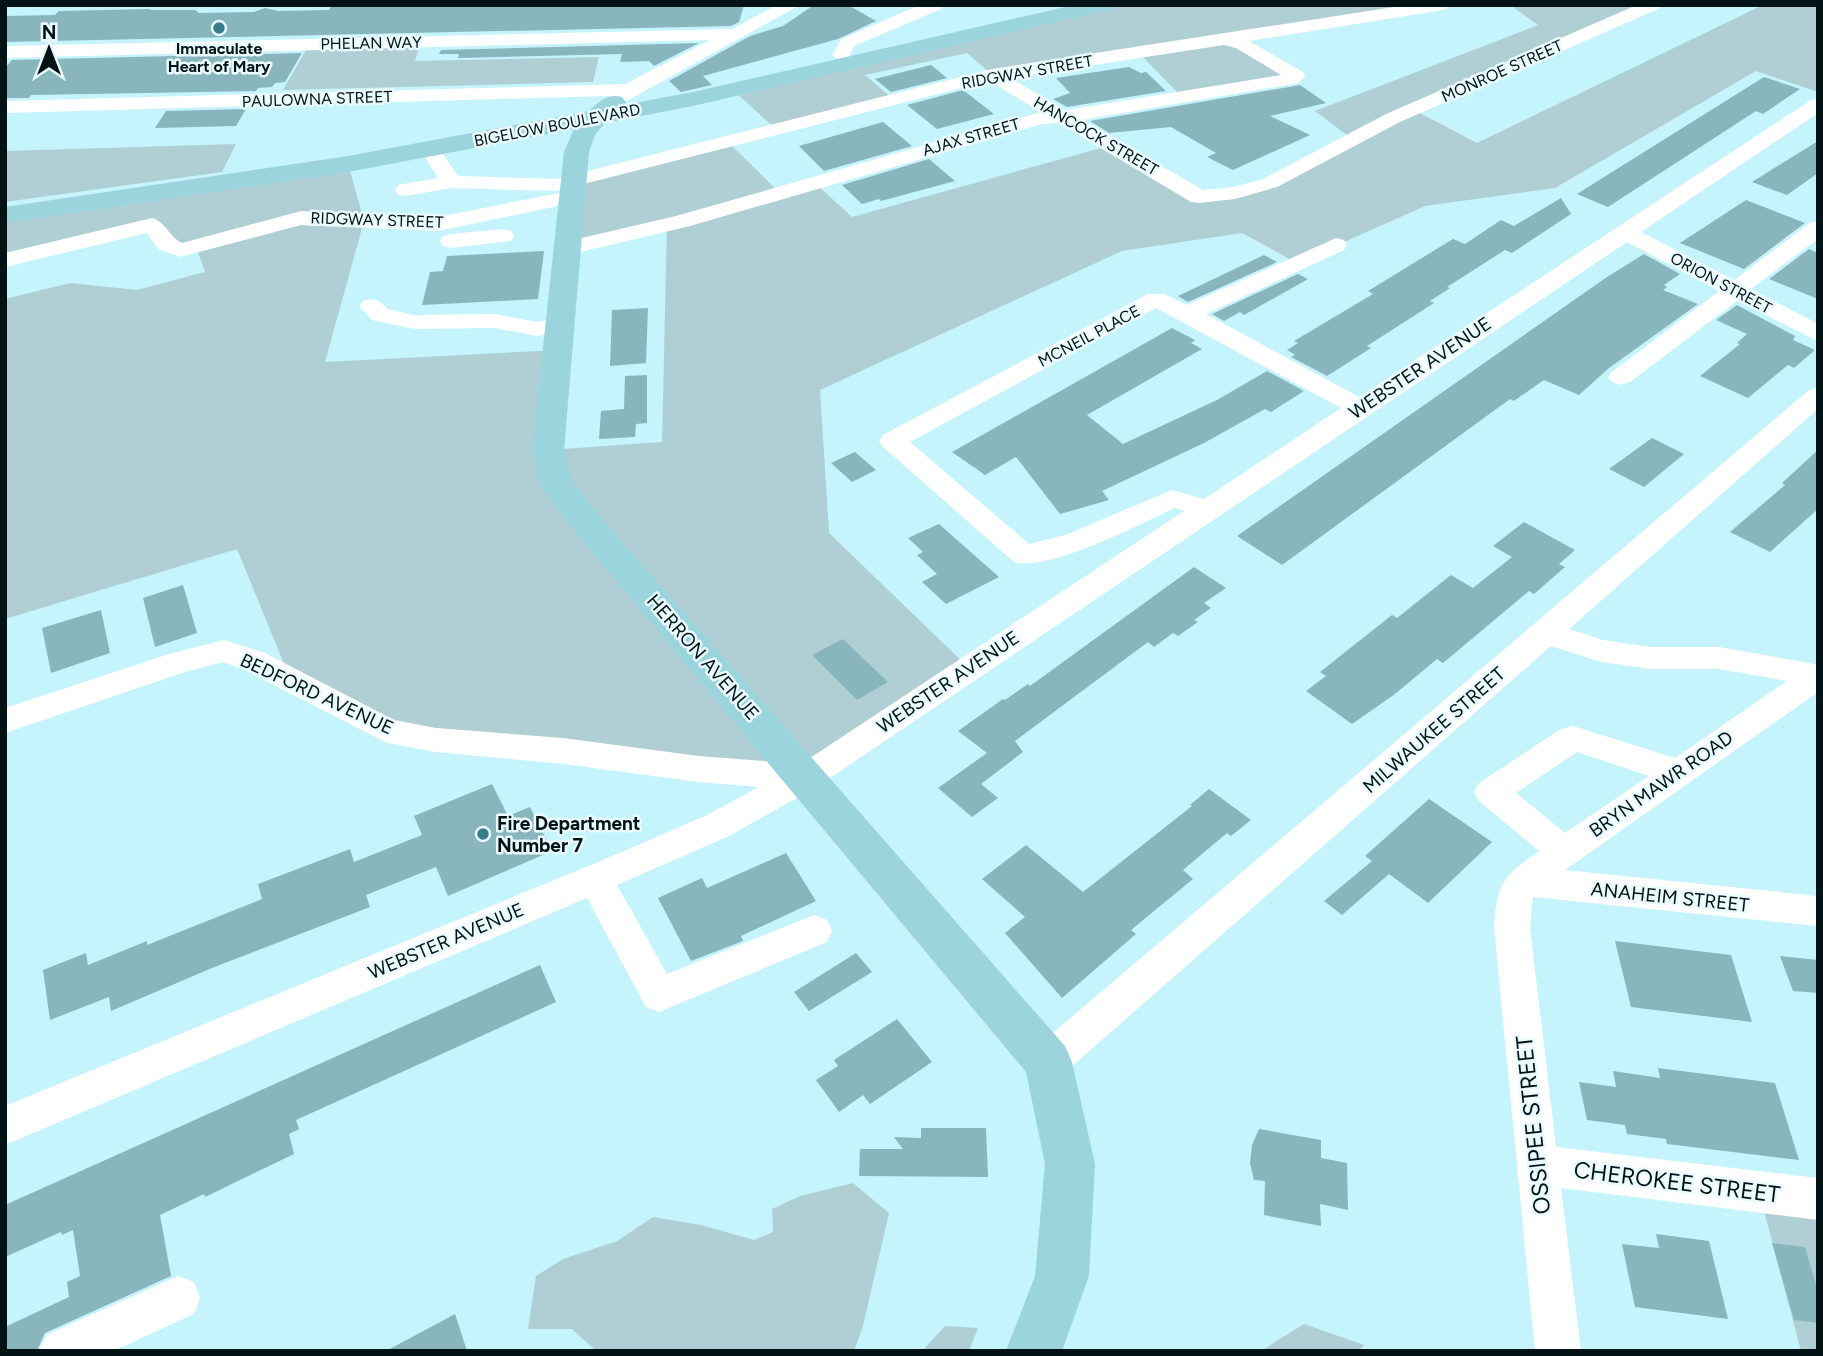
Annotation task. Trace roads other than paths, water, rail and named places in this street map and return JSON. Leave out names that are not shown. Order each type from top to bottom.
[{"type":"main road","name":"BIGELOW BOULEVARD","points":[[5,202],[257,167],[613,103],[841,55],[1057,5]]},
{"type":"main road","name":"BIGELOW BOULEVARD","points":[[5,215],[348,164],[512,133],[613,103],[771,83],[1103,5]]},
{"type":"main road","name":"HERRON AVENUE","points":[[613,103],[581,135],[548,450],[557,485],[583,519],[1048,1062],[1070,1164],[1062,1276],[1034,1351]]},
{"type":"main road","points":[[512,133],[553,138],[575,177]]},
{"type":"street","points":[[613,103],[791,5]]},
{"type":"street","points":[[841,55],[847,43],[934,5]]},
{"type":"street","name":"RIDGWAY STREET","points":[[5,260],[152,225],[166,244],[180,250],[301,218],[438,225],[575,177],[992,75],[1443,5]]},
{"type":"street","name":"MONROE STREET","points":[[1199,197],[1235,193],[1270,183],[1393,118],[1652,5]]},
{"type":"street","name":"PHELAN WAY","points":[[5,52],[736,34]]},
{"type":"street","name":"AJAX STREET","points":[[568,248],[682,221],[1041,118],[1062,117],[1292,79],[1296,76],[1294,72],[1242,44],[1221,40]]},
{"type":"street","name":"HANCOCK STREET","points":[[992,75],[1199,197]]},
{"type":"street","name":"PAULOWNA STREET","points":[[5,107],[613,103]]},
{"type":"street","name":"WEBSTER AVENUE","points":[[5,1126],[717,826],[806,777],[1818,104]]},
{"type":"street","name":"MONROE STREET","points":[[1247,177],[1353,139]]},
{"type":"street","points":[[435,157],[452,183]]},
{"type":"street","points":[[406,190],[452,183],[556,185],[575,177]]},
{"type":"street","points":[[438,225],[436,239],[445,241],[503,236]]},
{"type":"street","points":[[1621,377],[1818,228]]},
{"type":"street","name":"ORION STREET","points":[[1625,232],[1818,334]]},
{"type":"street","points":[[1187,314],[1336,245]]},
{"type":"street","name":"MCNEIL PLACE","points":[[1205,511],[1189,502],[1172,499],[1074,542],[1024,555],[892,441],[1156,299],[1360,408]]},
{"type":"street","points":[[371,306],[380,315],[414,322],[494,321],[537,329],[560,325]]},
{"type":"street","name":"MILWAUKEE STREET","points":[[1048,1062],[1818,396]]},
{"type":"street","name":"BRYN MAWR ROAD","points":[[1546,634],[1601,651],[1651,657],[1719,657],[1817,675]]},
{"type":"street","name":"BEDFORD AVENUE","points":[[5,721],[180,662],[224,651],[254,661],[387,731],[436,740],[562,751],[699,769],[806,777]]},
{"type":"street","name":"BRYN MAWR ROAD","points":[[1518,890],[1564,852],[1817,675]]},
{"type":"street","points":[[1564,852],[1491,792],[1573,738],[1678,772]]},
{"type":"street","points":[[595,879],[659,995],[814,931]]},
{"type":"street","name":"ANAHEIM STREET","points":[[1518,890],[1818,911]]},
{"type":"street","name":"OSSIPEE STREET","points":[[1518,890],[1512,928],[1558,1351]]},
{"type":"street","name":"CHEROKEE STREET","points":[[1536,1165],[1818,1199]]},
{"type":"street","points":[[62,1351],[178,1298]]},
{"type":"place","name":"Immaculate Heart of Mary","points":[[219,28]]},
{"type":"place","name":"Fire Department Number 7","points":[[483,834]]}]
